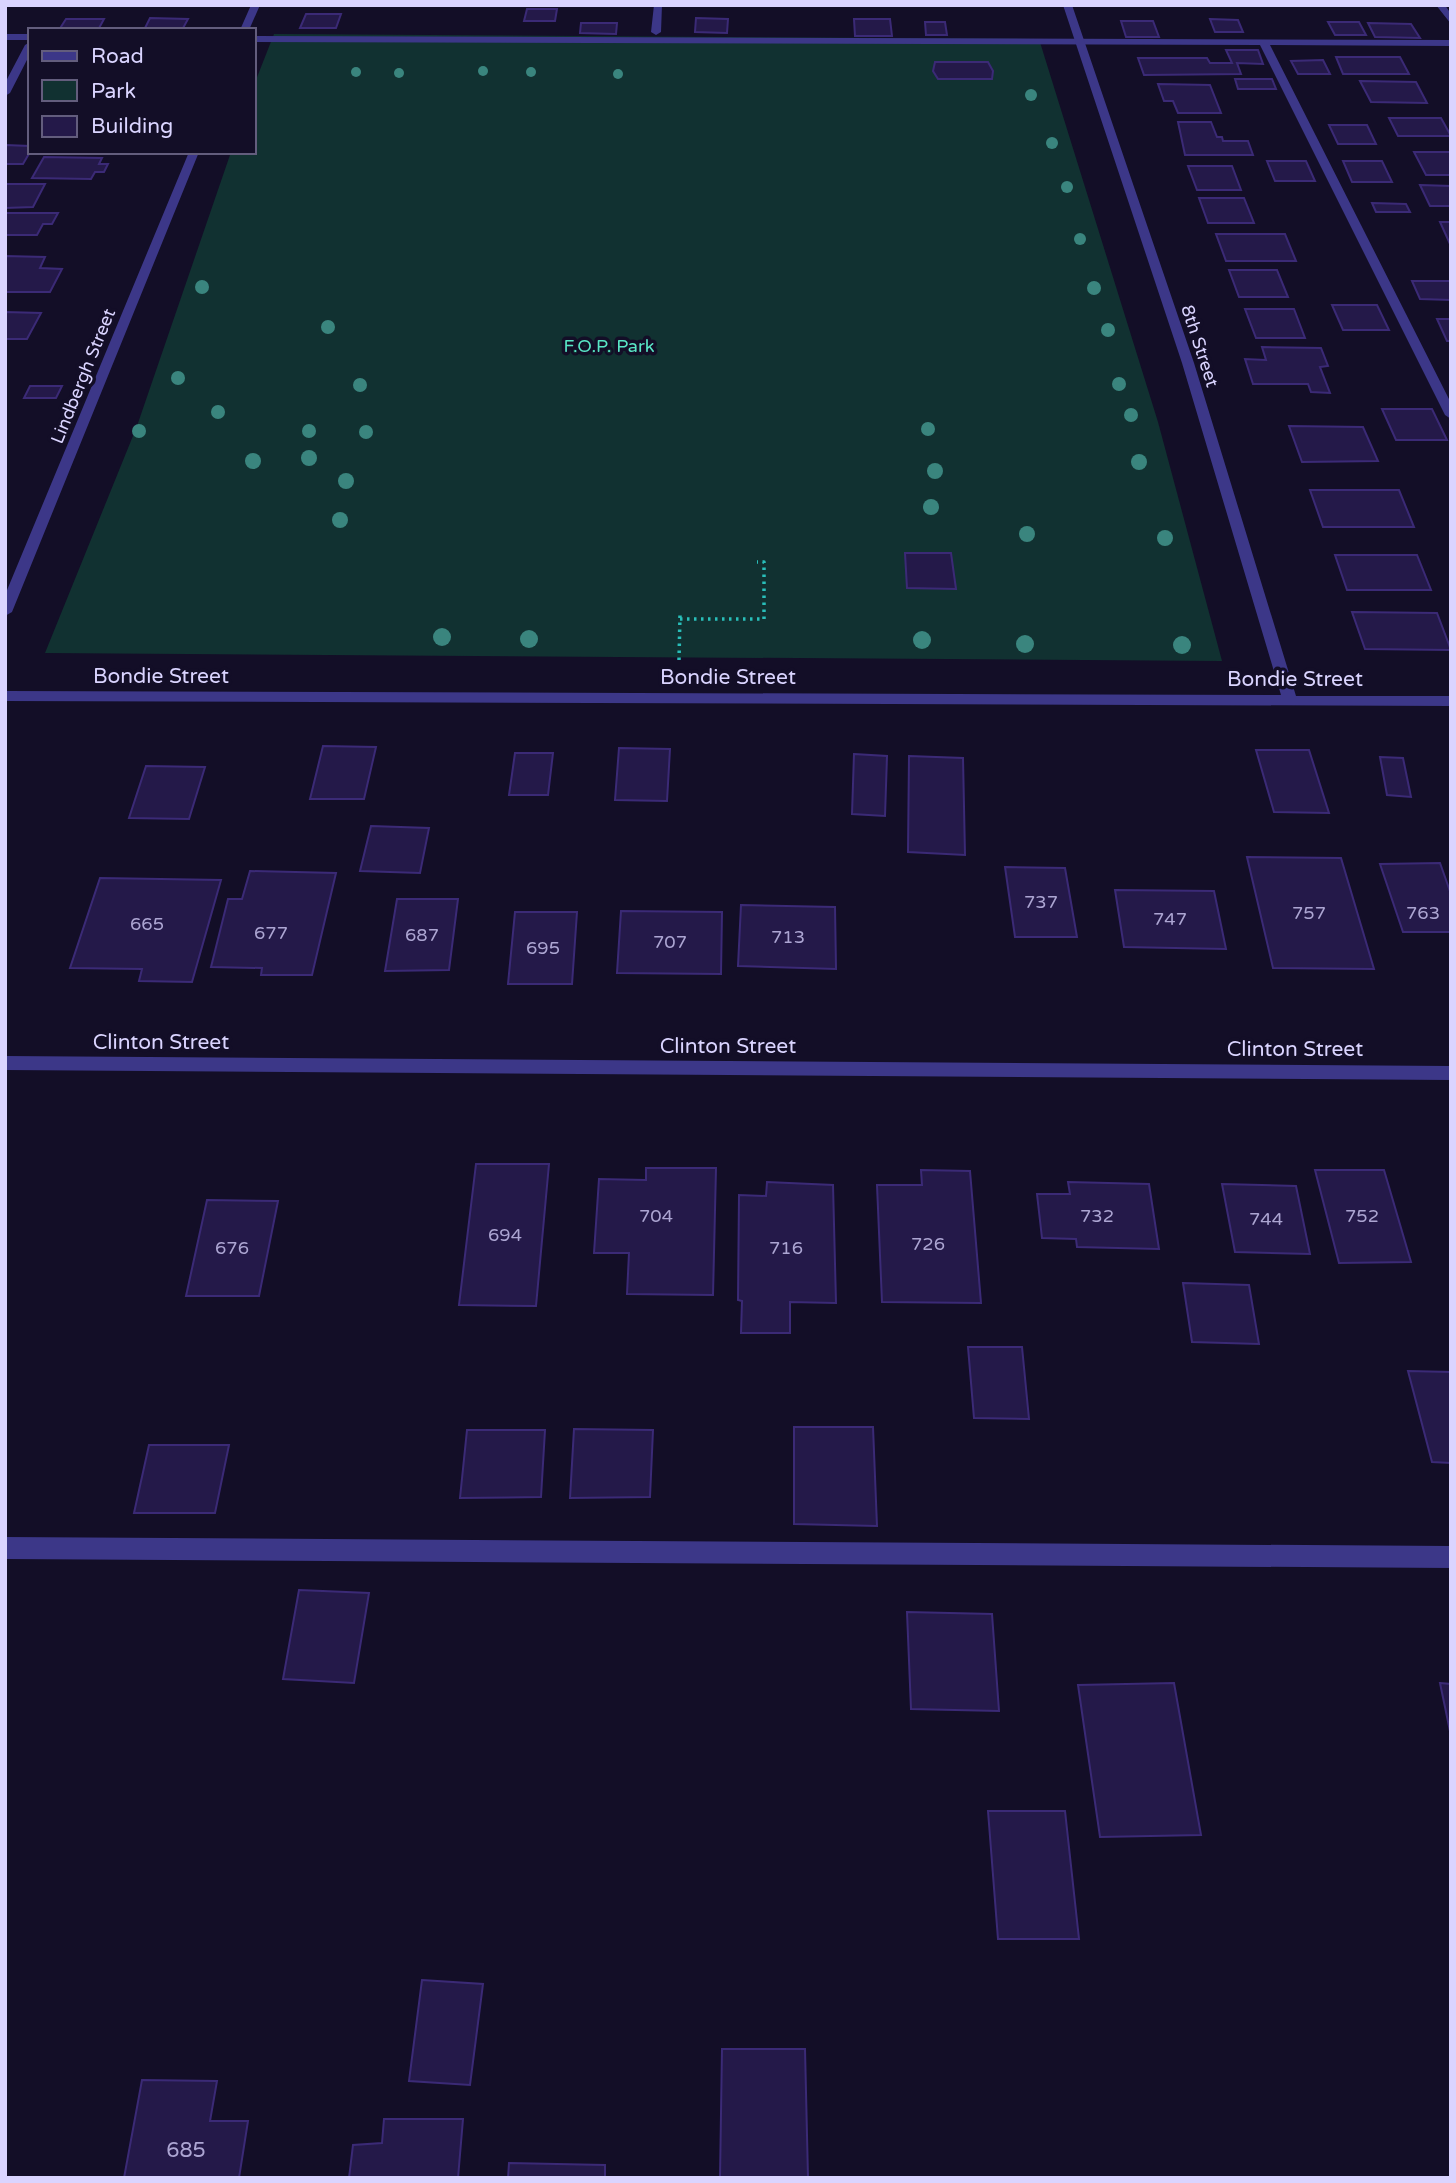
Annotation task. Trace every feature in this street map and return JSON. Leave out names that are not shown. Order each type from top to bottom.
[{"type":"street","points":[[245,28],[256,5]]},
{"type":"street","points":[[656,32],[658,5]]},
{"type":"street","name":"8th Street","points":[[1067,5],[1188,363],[1290,700]]},
{"type":"street","points":[[1440,5],[1451,21]]},
{"type":"street","points":[[5,37],[28,37]]},
{"type":"street","points":[[256,39],[1451,43]]},
{"type":"street","points":[[1264,43],[1451,415]]},
{"type":"street","points":[[5,93],[28,49]]},
{"type":"street","name":"Lindbergh Street","points":[[5,612],[193,154]]},
{"type":"street","name":"Bondie Street","points":[[5,696],[1451,701]]},
{"type":"street","name":"Clinton Street","points":[[5,1063],[1451,1073]]},
{"type":"street","points":[[5,1548],[1451,1557]]},
{"type":"path","points":[[680,661],[680,617],[764,620],[764,562],[757,562]]},
{"type":"green space","name":"F.O.P. Park","points":[[274,34],[1039,39],[1158,422],[1222,661],[45,653],[137,426],[230,154],[256,154],[256,80]]},
{"type":"building","points":[[527,9],[557,9],[555,21],[524,21]]},
{"type":"building","points":[[306,14],[341,14],[336,28],[300,28]]},
{"type":"building","points":[[150,18],[188,19],[183,28],[145,28]]},
{"type":"building","points":[[696,18],[728,19],[727,33],[695,32]]},
{"type":"building","points":[[66,19],[104,19],[99,28],[60,28]]},
{"type":"building","points":[[854,19],[890,19],[892,36],[855,36]]},
{"type":"building","points":[[1210,19],[1238,20],[1243,32],[1215,32]]},
{"type":"building","points":[[1121,21],[1153,21],[1159,37],[1126,37]]},
{"type":"building","points":[[925,22],[945,22],[947,35],[926,35]]},
{"type":"building","points":[[1328,22],[1359,22],[1366,35],[1335,35]]},
{"type":"building","points":[[581,23],[617,23],[616,34],[580,33]]},
{"type":"building","points":[[1368,23],[1411,24],[1420,38],[1375,37]]},
{"type":"building","points":[[1226,50],[1258,50],[1263,64],[1237,63],[1241,74],[1144,75],[1138,58],[1207,58],[1210,63],[1232,63]]},
{"type":"building","points":[[1336,57],[1400,57],[1409,74],[1343,74]]},
{"type":"building","points":[[1323,60],[1330,74],[1298,74],[1291,61]]},
{"type":"building","points":[[935,62],[988,62],[993,71],[992,79],[938,79],[933,71]]},
{"type":"building","points":[[1235,79],[1272,79],[1276,89],[1238,89]]},
{"type":"building","points":[[1360,81],[1416,82],[1427,103],[1371,102]]},
{"type":"building","points":[[1158,84],[1210,85],[1221,113],[1178,113],[1173,101],[1164,101]]},
{"type":"building","points":[[1389,118],[1441,118],[1451,136],[1398,136]]},
{"type":"building","points":[[1178,122],[1211,122],[1217,137],[1222,137],[1223,141],[1248,141],[1253,155],[1185,155]]},
{"type":"building","points":[[1329,125],[1367,125],[1376,144],[1338,144]]},
{"type":"building","points":[[5,145],[28,146],[29,154],[23,164],[5,164]]},
{"type":"building","points":[[1414,152],[1451,152],[1451,175],[1426,175]]},
{"type":"building","points":[[44,157],[102,158],[99,164],[108,164],[104,172],[95,172],[91,179],[32,178]]},
{"type":"building","points":[[1267,161],[1306,161],[1315,181],[1275,181]]},
{"type":"building","points":[[1343,161],[1382,161],[1392,182],[1352,182]]},
{"type":"building","points":[[1188,166],[1232,166],[1241,190],[1197,190]]},
{"type":"building","points":[[5,184],[45,184],[33,207],[5,208]]},
{"type":"building","points":[[1420,185],[1451,186],[1451,206],[1430,206]]},
{"type":"building","points":[[1199,198],[1244,198],[1254,223],[1208,223]]},
{"type":"building","points":[[1372,203],[1406,204],[1410,212],[1376,212]]},
{"type":"building","points":[[5,213],[58,213],[52,224],[43,224],[37,235],[5,235]]},
{"type":"building","points":[[1440,222],[1451,222],[1451,244],[1450,244]]},
{"type":"building","points":[[1216,234],[1285,234],[1296,261],[1226,261]]},
{"type":"building","points":[[5,256],[45,257],[40,268],[62,269],[50,292],[5,292]]},
{"type":"building","points":[[1229,270],[1277,270],[1288,297],[1239,297]]},
{"type":"building","points":[[1412,281],[1451,281],[1451,300],[1420,299]]},
{"type":"building","points":[[1332,305],[1377,305],[1389,330],[1343,330]]},
{"type":"building","points":[[1245,309],[1294,309],[1305,338],[1256,338]]},
{"type":"building","points":[[5,312],[41,313],[27,339],[5,339]]},
{"type":"building","points":[[1437,319],[1451,319],[1451,341],[1447,341]]},
{"type":"building","points":[[1262,347],[1321,348],[1328,366],[1320,367],[1330,393],[1311,392],[1308,384],[1253,384],[1245,359],[1266,360]]},
{"type":"building","points":[[30,386],[62,386],[56,398],[24,398]]},
{"type":"building","points":[[1382,409],[1432,409],[1447,440],[1396,440]]},
{"type":"building","points":[[1289,426],[1363,427],[1378,461],[1302,462]]},
{"type":"building","points":[[1310,490],[1399,490],[1414,527],[1323,527]]},
{"type":"building","points":[[905,553],[951,553],[956,589],[907,588]]},
{"type":"building","points":[[1335,555],[1417,555],[1431,590],[1347,590]]},
{"type":"building","points":[[1352,612],[1437,613],[1451,650],[1365,649]]},
{"type":"building","points":[[323,746],[376,747],[364,799],[310,799]]},
{"type":"building","points":[[619,748],[670,749],[667,801],[615,800]]},
{"type":"building","points":[[1256,750],[1309,750],[1329,813],[1274,812]]},
{"type":"building","points":[[515,753],[553,753],[548,795],[509,795]]},
{"type":"building","points":[[854,754],[887,756],[885,816],[852,814]]},
{"type":"building","points":[[909,756],[963,758],[965,855],[908,852]]},
{"type":"building","points":[[1380,757],[1403,758],[1411,797],[1387,795]]},
{"type":"building","points":[[146,766],[205,767],[189,819],[129,818]]},
{"type":"building","points":[[371,826],[429,828],[420,873],[360,871]]},
{"type":"building","points":[[1247,857],[1341,858],[1374,969],[1273,968]]},
{"type":"building","points":[[1440,863],[1451,894],[1451,932],[1403,932],[1380,864]]},
{"type":"building","points":[[1005,867],[1065,868],[1077,937],[1015,937]]},
{"type":"building","points":[[250,871],[336,873],[312,975],[261,975],[262,968],[211,967],[228,899],[242,899]]},
{"type":"building","points":[[100,878],[221,880],[192,982],[139,981],[142,969],[70,968]]},
{"type":"building","points":[[1115,890],[1214,891],[1226,949],[1124,947]]},
{"type":"building","points":[[397,899],[458,899],[449,970],[385,971]]},
{"type":"building","points":[[741,905],[835,907],[836,969],[738,966]]},
{"type":"building","points":[[621,911],[722,912],[721,974],[617,973]]},
{"type":"building","points":[[515,912],[577,912],[572,984],[508,984]]},
{"type":"building","points":[[476,1164],[549,1164],[536,1306],[459,1305]]},
{"type":"building","points":[[646,1168],[716,1168],[713,1295],[627,1294],[629,1253],[594,1253],[599,1179],[646,1180]]},
{"type":"building","points":[[921,1170],[970,1171],[981,1303],[882,1302],[877,1185],[922,1185]]},
{"type":"building","points":[[1315,1170],[1384,1170],[1411,1262],[1339,1263]]},
{"type":"building","points":[[767,1182],[833,1185],[836,1303],[790,1302],[790,1333],[741,1333],[742,1301],[738,1300],[739,1195],[766,1196]]},
{"type":"building","points":[[1068,1182],[1149,1184],[1159,1249],[1077,1247],[1076,1239],[1042,1238],[1037,1194],[1070,1194]]},
{"type":"building","points":[[1222,1184],[1296,1186],[1310,1254],[1235,1252]]},
{"type":"building","points":[[207,1200],[278,1201],[259,1296],[186,1296]]},
{"type":"building","points":[[1183,1283],[1249,1285],[1259,1344],[1192,1342]]},
{"type":"building","points":[[968,1347],[1022,1347],[1029,1419],[974,1418]]},
{"type":"building","points":[[1408,1371],[1451,1372],[1451,1463],[1432,1462]]},
{"type":"building","points":[[794,1427],[873,1427],[877,1526],[794,1524]]},
{"type":"building","points":[[574,1429],[653,1430],[650,1497],[570,1498]]},
{"type":"building","points":[[467,1430],[545,1430],[541,1497],[460,1498]]},
{"type":"building","points":[[149,1445],[229,1445],[215,1513],[134,1513]]},
{"type":"building","points":[[299,1590],[369,1593],[354,1683],[283,1679]]},
{"type":"building","points":[[907,1612],[992,1614],[999,1711],[911,1709]]},
{"type":"building","points":[[1174,1683],[1201,1835],[1100,1837],[1078,1685]]},
{"type":"building","points":[[1440,1683],[1451,1684],[1451,1736]]},
{"type":"building","points":[[988,1811],[1065,1811],[1079,1939],[998,1939]]},
{"type":"building","points":[[422,1980],[483,1984],[470,2085],[409,2081]]},
{"type":"building","points":[[722,2049],[805,2049],[808,2178],[720,2178]]},
{"type":"building","points":[[142,2080],[217,2081],[210,2121],[248,2121],[239,2178],[124,2178]]},
{"type":"building","points":[[384,2119],[463,2119],[458,2178],[349,2178],[353,2145],[382,2143]]},
{"type":"building","points":[[509,2163],[605,2165],[605,2178],[508,2178]]}]
